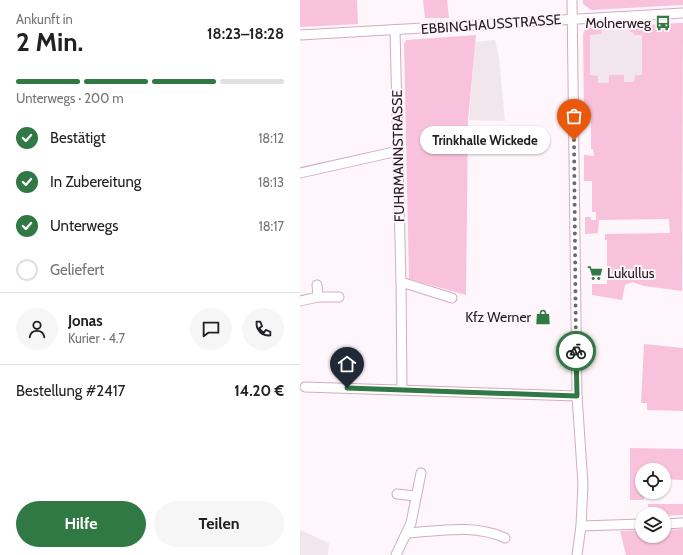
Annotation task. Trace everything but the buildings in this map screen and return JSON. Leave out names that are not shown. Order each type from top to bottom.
[{"type":"street","points":[[572,0],[577,396],[583,484],[581,526],[577,555]]},
{"type":"street","name":"EBBINGHAUSSTRASSE","points":[[300,35],[683,13]]},
{"type":"street","name":"FUHRMANNSTRASSE","points":[[395,30],[402,390]]},
{"type":"street","points":[[300,173],[398,151]]},
{"type":"street","points":[[401,282],[452,298]]},
{"type":"street","points":[[317,285],[318,298]]},
{"type":"street","points":[[300,301],[339,297]]},
{"type":"street","points":[[305,387],[577,396]]},
{"type":"street","points":[[396,555],[407,534],[411,522],[422,473]]},
{"type":"street","points":[[397,494],[416,496]]},
{"type":"street","points":[[671,524],[683,523]]},
{"type":"street","points":[[581,526],[635,524]]},
{"type":"street","points":[[407,534],[456,530],[481,530],[493,532],[505,538]]},
{"type":"shaded area","points":[[300,0],[357,0],[358,24],[300,27]]},
{"type":"shaded area","points":[[423,0],[447,0],[449,18],[425,18]]},
{"type":"shaded area","points":[[583,0],[683,0],[683,5],[591,10],[583,4]]},
{"type":"shaded area","points":[[683,23],[682,291],[644,286],[632,282],[625,285],[622,300],[592,295],[592,284],[607,284],[607,240],[605,240],[605,234],[670,233],[669,219],[599,220],[598,233],[585,234],[585,217],[591,217],[591,220],[596,220],[596,212],[592,212],[592,181],[584,181],[584,155],[594,156],[593,149],[591,149],[591,118],[584,118],[584,31],[588,28],[601,27],[602,34],[590,35],[590,75],[598,76],[598,83],[609,83],[609,75],[624,75],[624,82],[634,82],[635,75],[642,75],[642,35],[634,35],[634,33],[630,32],[630,26]]},
{"type":"shaded area","points":[[630,26],[630,32],[634,33],[635,35],[642,35],[642,75],[635,82],[624,82],[624,75],[616,75],[609,76],[609,83],[598,83],[590,76],[590,35],[602,34],[601,27]]},
{"type":"shaded area","points":[[476,35],[468,120],[466,295],[409,279],[404,44],[406,40]]},
{"type":"shaded area","points":[[495,40],[499,58],[505,121],[469,120],[475,42]]},
{"type":"shaded area","points":[[644,344],[683,348],[683,411],[647,410],[647,403],[641,403]]},
{"type":"shaded area","points":[[630,448],[683,449],[683,480],[671,479],[671,463],[635,463],[635,499],[644,500],[630,500]]},
{"type":"shaded area","points":[[648,504],[683,504],[683,515],[671,516],[671,507],[648,507]]},
{"type":"shaded area","points":[[683,529],[683,555],[626,555],[620,531],[635,530],[635,543],[671,543],[671,530]]},
{"type":"shaded area","points":[[300,530],[329,543],[328,555],[300,555]]},
{"type":"way so far","points":[[574,140],[576,351]]},
{"type":"place","name":"Molnerweg","points":[[663,23]]},
{"type":"place","name":"Trinkhalle Wickede","points":[[574,140]]},
{"type":"place","name":"Lukullus","points":[[595,273]]},
{"type":"place","name":"Kfz Werner","points":[[543,317]]},
{"type":"route","points":[[347,388],[577,396],[576,351]]}]
